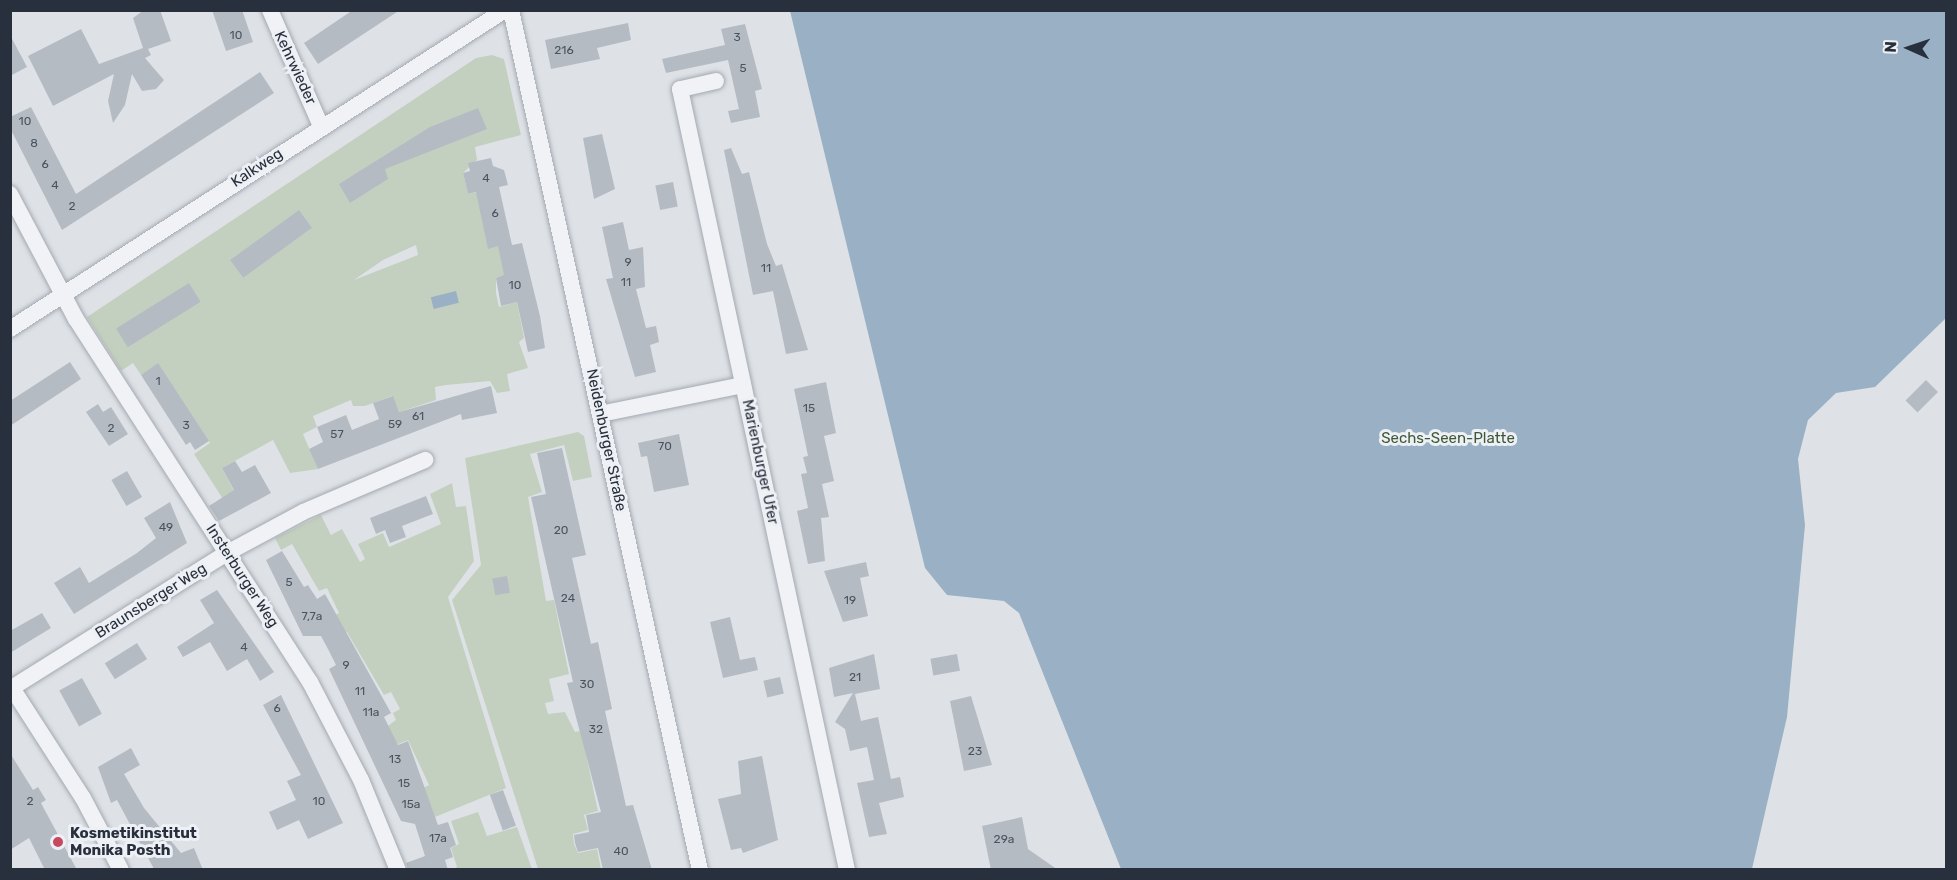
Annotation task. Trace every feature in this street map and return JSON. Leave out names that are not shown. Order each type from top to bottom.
[{"type":"street","name":"Kehrwieder","points":[[270,10],[321,126]]},
{"type":"street","name":"Kalkweg","points":[[10,329],[321,126],[505,10]]},
{"type":"street","name":"Neidenburger Straße","points":[[511,10],[700,870]]},
{"type":"street","name":"Marienburger Ufer","points":[[716,81],[680,89],[847,870]]},
{"type":"street","name":"Insterburger Weg","points":[[10,194],[63,294],[310,682],[361,780],[398,870]]},
{"type":"street","points":[[600,414],[743,385]]},
{"type":"street","name":"Braunsberger Weg","points":[[11,688],[227,553],[303,512],[425,460]]},
{"type":"street","points":[[11,688],[83,798],[121,870]]},
{"type":"green space","points":[[492,55],[504,59],[521,135],[475,147],[477,160],[463,173],[468,194],[478,192],[484,228],[507,223],[507,275],[496,278],[496,293],[499,307],[517,302],[524,338],[519,342],[528,368],[507,374],[510,391],[497,393],[490,381],[446,385],[435,387],[436,400],[399,412],[392,396],[365,406],[353,406],[351,400],[313,416],[317,427],[303,434],[318,469],[290,473],[273,440],[222,468],[243,508],[232,513],[194,454],[210,443],[158,364],[141,375],[133,363],[121,371],[87,317],[476,58]],"holes":[[[416,245],[418,255],[354,280],[383,260]]]},
{"type":"green space","points":[[578,432],[584,436],[592,477],[573,481],[564,445],[530,454],[542,492],[528,497],[546,601],[554,600],[569,674],[549,679],[554,701],[545,703],[548,714],[565,712],[575,732],[581,731],[598,811],[584,815],[588,830],[573,834],[574,844],[578,853],[597,849],[601,869],[538,869],[452,600],[481,565],[465,458]]},
{"type":"green space","points":[[452,483],[456,507],[466,506],[474,561],[448,597],[506,788],[435,817],[423,788],[429,785],[408,740],[391,747],[382,730],[396,720],[393,713],[400,709],[391,692],[384,695],[347,632],[338,636],[329,618],[339,613],[327,588],[319,591],[292,544],[281,550],[275,538],[321,515],[331,535],[342,529],[360,562],[365,559],[358,544],[383,533],[389,547],[441,524],[430,494]]},
{"type":"green space","points":[[478,812],[487,836],[517,827],[532,869],[453,869],[457,867],[451,848],[459,844],[451,821]]},
{"type":"water","name":"Sechs-Seen-Platte","points":[[790,11],[1946,11],[1946,318],[1875,387],[1836,393],[1808,420],[1798,459],[1805,525],[1787,717],[1752,869],[1121,869],[1019,613],[1004,601],[947,595],[925,568]]},
{"type":"water","points":[[456,291],[459,303],[434,309],[431,297]]},
{"type":"building","points":[[144,10],[160,10],[171,41],[148,49],[151,55],[145,58],[164,80],[156,89],[142,91],[132,74],[125,105],[113,123],[108,101],[114,74],[53,106],[28,56],[81,29],[99,64],[143,48],[133,18]]},
{"type":"building","points":[[212,10],[242,10],[253,42],[226,51]]},
{"type":"building","points":[[353,10],[400,10],[318,64],[304,43]]},
{"type":"building","points":[[628,23],[631,40],[597,48],[600,59],[551,69],[545,40]]},
{"type":"building","points":[[745,24],[762,89],[755,91],[760,117],[731,123],[728,111],[739,109],[728,60],[666,73],[662,59],[725,45],[721,29]]},
{"type":"building","points":[[10,35],[27,67],[10,76]]},
{"type":"building","points":[[260,72],[274,93],[62,230],[10,128],[10,117],[31,107],[76,194]]},
{"type":"building","points":[[478,108],[487,129],[385,169],[388,179],[350,203],[339,184],[430,127]]},
{"type":"building","points":[[602,134],[615,189],[594,199],[583,138]]},
{"type":"building","points":[[731,148],[742,174],[749,172],[767,244],[776,266],[782,264],[808,350],[786,354],[773,291],[753,295],[724,150]]},
{"type":"building","points":[[491,158],[493,166],[504,170],[508,185],[499,187],[512,245],[522,243],[540,316],[545,348],[528,352],[517,302],[501,306],[496,278],[504,275],[498,246],[488,249],[476,192],[468,194],[463,173],[470,171],[468,163]]},
{"type":"building","points":[[673,182],[678,207],[660,210],[655,185]]},
{"type":"building","points":[[299,210],[312,228],[243,278],[230,260]]},
{"type":"building","points":[[623,222],[629,250],[643,247],[645,287],[636,289],[646,328],[656,326],[659,342],[650,345],[656,372],[635,377],[606,279],[613,278],[602,227]]},
{"type":"building","points":[[189,283],[201,302],[128,347],[116,329]]},
{"type":"building","points":[[70,362],[81,379],[10,426],[10,401]]},
{"type":"building","points":[[158,363],[209,441],[195,450],[190,442],[186,445],[141,375]]},
{"type":"building","points":[[1926,380],[1938,392],[1918,413],[1905,401]]},
{"type":"building","points":[[826,382],[836,433],[824,436],[834,481],[822,484],[829,517],[821,518],[825,561],[808,564],[797,511],[808,508],[801,474],[807,473],[803,457],[808,456],[794,389]]},
{"type":"building","points":[[491,386],[497,413],[462,420],[461,414],[318,469],[309,449],[323,442],[317,427],[346,415],[352,430],[379,419],[373,403],[393,396],[399,412]]},
{"type":"building","points":[[98,404],[103,412],[111,407],[128,434],[109,446],[86,412]]},
{"type":"building","points":[[679,434],[689,485],[654,492],[647,456],[641,457],[638,443]]},
{"type":"building","points":[[562,448],[586,555],[572,558],[591,644],[598,642],[612,709],[605,711],[626,806],[633,805],[652,870],[603,870],[598,848],[578,852],[575,843],[574,835],[589,832],[586,815],[601,812],[567,683],[573,682],[531,497],[546,494],[537,453]]},
{"type":"building","points":[[235,461],[242,472],[255,465],[271,493],[219,521],[209,506],[234,490],[222,468]]},
{"type":"building","points":[[127,471],[142,497],[126,506],[111,480]]},
{"type":"building","points":[[426,496],[433,514],[402,526],[406,537],[390,543],[385,530],[376,534],[370,518]]},
{"type":"building","points":[[170,502],[187,543],[74,614],[54,583],[80,567],[89,583],[137,553],[156,538],[144,518]]},
{"type":"building","points":[[282,551],[304,587],[308,585],[317,599],[325,594],[391,713],[384,717],[398,745],[408,741],[438,825],[448,822],[456,845],[450,848],[453,857],[445,860],[448,870],[408,870],[406,863],[425,856],[415,824],[401,821],[329,669],[336,665],[321,636],[303,636],[266,560]]},
{"type":"building","points":[[866,562],[869,576],[860,578],[868,616],[843,622],[824,571]]},
{"type":"building","points":[[507,576],[510,593],[495,595],[492,579]]},
{"type":"building","points":[[217,590],[274,672],[260,681],[247,659],[227,671],[210,642],[183,657],[177,647],[214,623],[200,600]]},
{"type":"building","points":[[42,613],[51,628],[10,653],[10,631]]},
{"type":"building","points":[[730,617],[740,660],[755,657],[758,670],[723,678],[710,622]]},
{"type":"building","points":[[137,643],[147,659],[115,679],[105,663]]},
{"type":"building","points":[[874,654],[880,689],[855,694],[861,721],[878,717],[891,779],[900,777],[904,797],[879,803],[887,834],[869,837],[857,783],[874,780],[867,747],[850,751],[845,729],[835,722],[853,693],[834,697],[829,668]]},
{"type":"building","points":[[957,654],[960,671],[933,675],[930,659]]},
{"type":"building","points":[[780,677],[784,694],[767,697],[763,681]]},
{"type":"building","points":[[82,678],[102,714],[79,726],[59,691]]},
{"type":"building","points":[[281,695],[343,823],[308,839],[299,820],[277,830],[269,812],[296,800],[287,781],[301,775],[263,705]]},
{"type":"building","points":[[971,696],[992,765],[964,771],[950,701]]},
{"type":"building","points":[[131,748],[140,765],[124,774],[144,808],[181,853],[194,848],[203,870],[154,869],[117,800],[111,803],[98,767]]},
{"type":"building","points":[[10,753],[33,790],[38,787],[46,800],[41,803],[77,870],[45,870],[29,838],[10,850]]},
{"type":"building","points":[[762,756],[778,840],[743,853],[741,848],[731,850],[718,799],[741,794],[738,761]]},
{"type":"building","points":[[503,790],[516,826],[503,830],[490,795]]},
{"type":"building","points":[[1022,817],[1028,849],[1058,870],[991,870],[982,826]]},
{"type":"place","name":"Kosmetikinstitut Monika Posth","points":[[58,842]]}]
